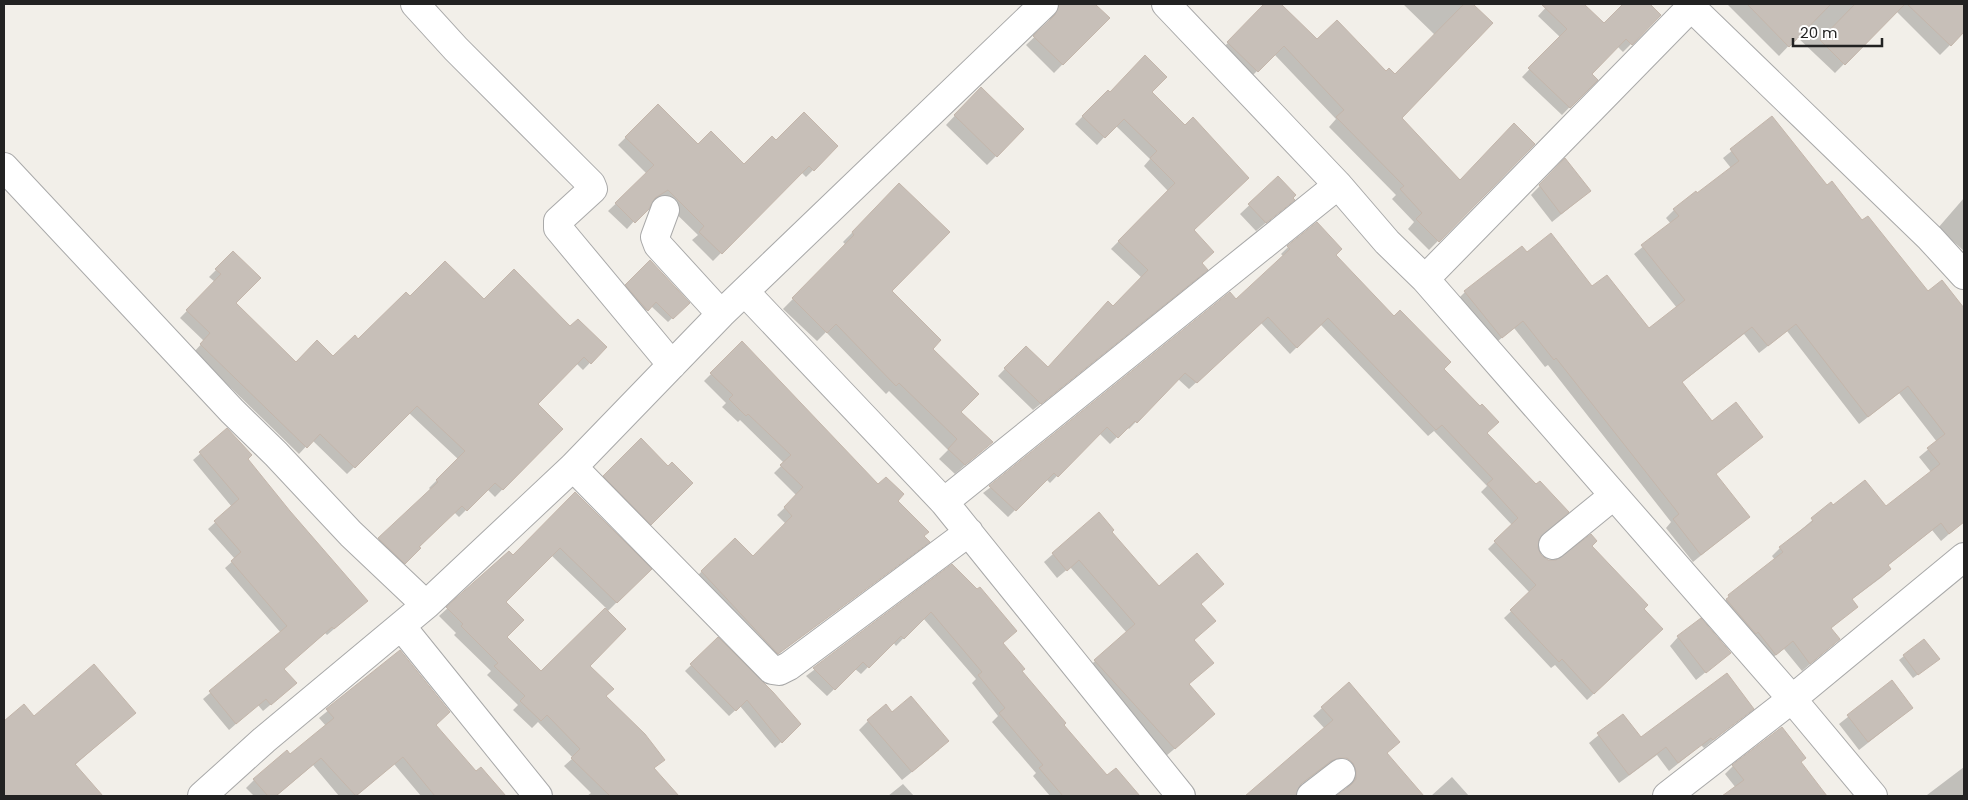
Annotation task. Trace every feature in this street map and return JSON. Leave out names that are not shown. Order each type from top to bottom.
[{"type":"street","points":[[415,4],[456,49],[591,184],[593,189],[588,196],[558,222],[558,228],[672,365]]},
{"type":"street","points":[[202,796],[264,740],[426,605],[573,468],[721,314],[1044,4]]},
{"type":"street","points":[[1166,4],[1338,185],[1387,242],[1425,279],[1792,699],[1873,796]]},
{"type":"street","points":[[1425,279],[1691,5],[1923,231],[1964,275]]},
{"type":"street","points":[[4,167],[232,411],[276,454],[351,534],[426,605]]},
{"type":"street","points":[[944,502],[1338,185]]},
{"type":"street","points":[[665,210],[655,237],[658,246],[721,314]]},
{"type":"street","points":[[745,292],[944,502],[1181,796]]},
{"type":"street","points":[[573,468],[772,670],[779,671],[789,666],[969,532]]},
{"type":"street","points":[[1553,545],[1613,496]]},
{"type":"street","points":[[1667,796],[1792,699],[1964,556]]},
{"type":"street","points":[[401,626],[538,796]]},
{"type":"street","points":[[1311,796],[1341,773]]},
{"type":"building","points":[[1059,4],[1095,4],[1110,18],[1063,65],[1033,36],[1055,15]]},
{"type":"building","points":[[1264,4],[1281,4],[1317,39],[1337,20],[1386,71],[1389,68],[1395,74],[1464,4],[1473,4],[1493,23],[1402,118],[1460,180],[1514,123],[1535,144],[1439,242],[1416,219],[1422,213],[1400,189],[1404,186],[1336,117],[1344,110],[1284,46],[1258,72],[1227,42]]},
{"type":"building","points":[[1541,4],[1584,4],[1604,23],[1623,4],[1650,4],[1661,15],[1632,45],[1626,39],[1592,74],[1598,80],[1570,108],[1528,68],[1567,29]]},
{"type":"building","points":[[1747,4],[1831,4],[1789,47]]},
{"type":"building","points":[[1855,4],[1905,4],[1845,65],[1820,40]]},
{"type":"building","points":[[1907,4],[1964,4],[1964,32],[1951,46]]},
{"type":"building","points":[[1145,55],[1167,77],[1152,92],[1185,125],[1193,117],[1249,178],[1194,230],[1214,252],[1202,263],[1208,270],[1041,404],[1004,368],[1026,346],[1048,367],[1108,301],[1113,306],[1148,270],[1118,241],[1175,183],[1150,158],[1157,151],[1124,119],[1105,138],[1082,116],[1108,90],[1110,92]]},
{"type":"building","points":[[981,87],[1024,129],[997,157],[954,115]]},
{"type":"building","points":[[658,104],[698,144],[711,131],[744,164],[772,136],[776,140],[804,112],[838,146],[814,171],[809,166],[722,254],[699,232],[704,226],[668,190],[655,198],[649,209],[635,223],[615,203],[654,165],[625,137]]},
{"type":"building","points":[[1772,116],[1827,185],[1832,181],[1862,220],[1868,216],[1928,291],[1942,280],[1964,308],[1964,522],[1949,534],[1941,523],[1888,565],[1891,569],[1852,599],[1858,607],[1831,628],[1840,639],[1810,664],[1793,641],[1776,655],[1758,632],[1756,634],[1726,599],[1729,597],[1728,595],[1783,552],[1779,547],[1813,521],[1811,518],[1831,502],[1833,505],[1865,480],[1886,506],[1940,464],[1927,448],[1945,434],[1908,386],[1868,417],[1796,324],[1768,346],[1752,327],[1682,382],[1712,421],[1736,402],[1763,437],[1716,474],[1750,517],[1701,555],[1673,519],[1679,514],[1556,358],[1554,360],[1523,321],[1502,338],[1464,291],[1522,246],[1527,252],[1551,233],[1592,286],[1607,275],[1649,328],[1685,300],[1641,245],[1679,216],[1673,209],[1739,161],[1730,149]]},
{"type":"building","points":[[1565,158],[1591,191],[1561,214],[1539,185]]},
{"type":"building","points":[[1278,176],[1296,195],[1293,198],[1295,200],[1266,223],[1248,204]]},
{"type":"building","points":[[899,183],[950,232],[892,291],[941,340],[933,349],[979,394],[961,412],[993,442],[965,465],[948,449],[957,439],[899,383],[896,386],[836,324],[827,333],[792,298],[854,235],[852,232]]},
{"type":"building","points":[[1317,222],[1342,249],[1336,255],[1394,316],[1400,310],[1451,362],[1444,369],[1480,406],[1482,404],[1499,422],[1487,433],[1536,484],[1540,481],[1569,512],[1539,539],[1538,548],[1541,555],[1548,560],[1556,560],[1591,534],[1597,541],[1592,546],[1648,605],[1644,609],[1663,629],[1594,694],[1562,659],[1559,662],[1510,610],[1536,585],[1494,541],[1518,518],[1487,484],[1493,479],[1442,425],[1436,430],[1328,318],[1297,348],[1268,317],[1197,383],[1185,373],[1137,423],[1135,421],[1118,438],[1107,427],[1058,477],[1054,473],[1016,511],[989,486],[1230,292],[1236,299],[1290,249],[1287,246]]},
{"type":"building","points":[[233,251],[261,278],[236,303],[296,362],[317,340],[333,356],[355,335],[358,339],[406,292],[410,296],[445,261],[484,299],[514,269],[570,326],[578,319],[607,347],[591,364],[584,357],[538,404],[563,429],[503,490],[495,483],[467,511],[462,506],[419,547],[421,548],[405,564],[378,538],[438,482],[436,480],[465,451],[417,406],[355,468],[320,434],[307,448],[200,344],[210,333],[186,310],[221,274],[215,269]]},
{"type":"building","points":[[650,260],[690,303],[673,319],[656,302],[648,311],[625,285]]},
{"type":"building","points":[[742,341],[878,484],[886,477],[904,494],[898,501],[929,532],[924,536],[930,542],[778,654],[701,571],[735,538],[753,556],[792,516],[784,507],[803,487],[780,465],[791,455],[748,414],[746,416],[729,399],[733,395],[710,373]]},
{"type":"building","points":[[227,428],[252,455],[248,459],[290,511],[368,601],[334,629],[332,627],[284,669],[297,683],[271,705],[266,699],[236,724],[209,691],[287,626],[231,561],[241,552],[214,521],[239,499],[199,452]]},
{"type":"building","points":[[641,438],[668,466],[672,462],[693,483],[651,525],[603,476]]},
{"type":"building","points":[[575,492],[652,569],[617,603],[560,548],[506,602],[524,620],[507,637],[541,671],[605,608],[626,629],[590,666],[614,689],[606,696],[645,734],[665,760],[654,768],[679,796],[610,796],[571,758],[580,749],[547,715],[541,721],[520,701],[525,696],[494,666],[498,663],[461,626],[463,624],[446,607],[509,551],[513,555]]},
{"type":"building","points":[[1099,512],[1114,530],[1112,532],[1159,586],[1197,553],[1224,584],[1201,604],[1216,621],[1194,640],[1214,663],[1189,684],[1215,714],[1175,749],[1094,660],[1135,624],[1079,560],[1067,571],[1052,553]]},
{"type":"building","points":[[952,564],[977,589],[980,587],[1017,631],[1003,643],[1025,669],[1022,671],[1066,723],[1064,725],[1107,775],[1116,768],[1140,796],[1063,796],[1039,768],[1043,765],[999,713],[1005,708],[978,675],[982,672],[931,612],[904,639],[901,636],[869,668],[863,662],[835,690],[813,668]]},
{"type":"building","points":[[1701,618],[1731,653],[1706,673],[1677,636]]},
{"type":"building","points":[[718,637],[773,692],[801,724],[782,743],[747,700],[736,711],[690,664]]},
{"type":"building","points":[[1924,639],[1940,659],[1918,675],[1903,655]]},
{"type":"building","points":[[400,650],[450,712],[436,725],[476,771],[481,767],[506,796],[435,796],[403,757],[356,796],[321,758],[276,796],[268,796],[253,779],[287,750],[290,754],[334,718],[326,709]]},
{"type":"building","points":[[94,664],[136,713],[75,764],[103,796],[4,796],[4,721],[24,704],[34,716]]},
{"type":"building","points":[[1727,673],[1754,709],[1713,740],[1711,738],[1678,763],[1666,747],[1629,775],[1597,733],[1623,714],[1641,737]]},
{"type":"building","points":[[1892,680],[1913,708],[1868,742],[1847,715]]},
{"type":"building","points":[[1349,682],[1400,742],[1387,753],[1424,796],[1336,796],[1356,779],[1353,763],[1347,758],[1339,758],[1331,761],[1301,784],[1296,796],[1245,796],[1333,720],[1321,707]]},
{"type":"building","points":[[911,696],[949,741],[912,772],[867,720],[886,704],[892,712]]},
{"type":"building","points":[[1782,727],[1806,758],[1801,762],[1827,796],[1722,796],[1744,780],[1732,765]]}]
